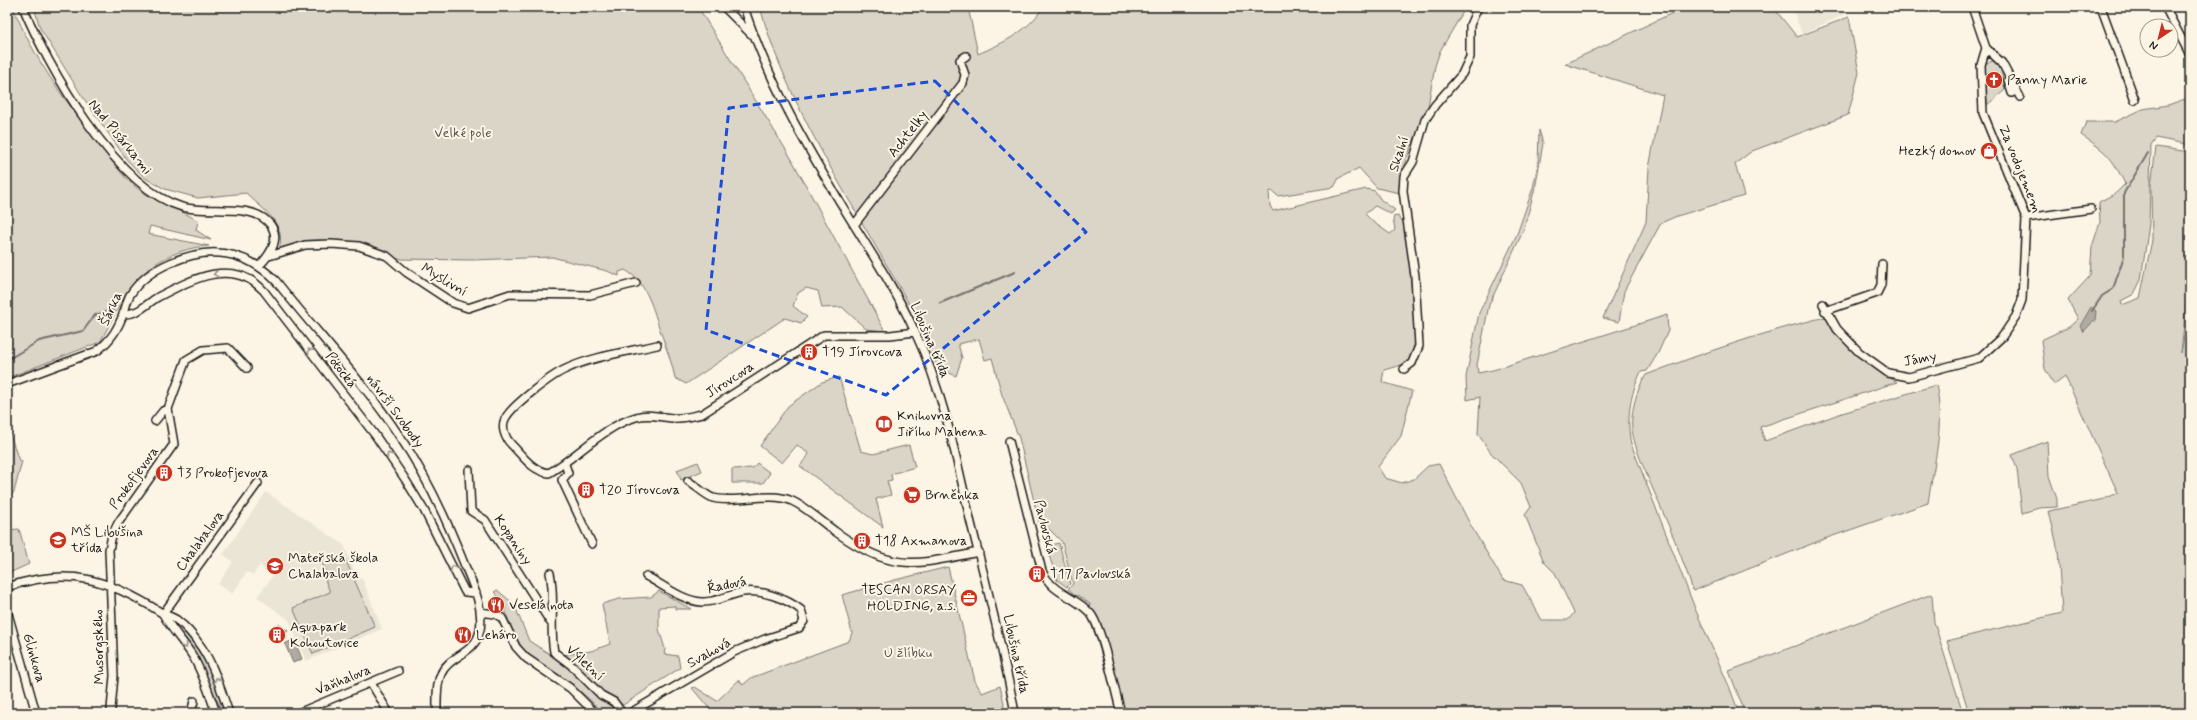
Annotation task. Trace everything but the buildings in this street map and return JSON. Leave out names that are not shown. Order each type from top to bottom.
[{"type":"street","name":"Nad Pisárkami","points":[[23,7],[36,37],[68,91],[98,135],[125,169],[142,185],[159,197],[180,206],[202,210],[243,211],[263,218],[268,222],[272,229],[275,241],[269,256],[259,266]]},
{"type":"street","points":[[724,7],[744,26],[756,41]]},
{"type":"street","name":"Libušina třída","points":[[744,7],[770,77],[791,119],[894,291],[916,332],[930,368],[950,434],[979,552],[1015,713]]},
{"type":"street","name":"Skalní","points":[[1404,369],[1412,363],[1419,346],[1415,276],[1403,191],[1404,176],[1413,162],[1426,120],[1435,105],[1462,74],[1470,57],[1470,25],[1478,7]]},
{"type":"street","points":[[1972,7],[1986,48],[2002,63],[2020,97]]},
{"type":"street","points":[[2101,7],[2135,100]]},
{"type":"street","points":[[2165,7],[2190,55]]},
{"type":"street","name":"Za vodojemem","points":[[1986,48],[1981,65],[1983,113],[2026,218],[2022,300]]},
{"type":"street","name":"Achtelky","points":[[854,225],[963,83],[965,75],[960,60],[966,56]]},
{"type":"street","points":[[2002,63],[2012,93]]},
{"type":"street","points":[[2026,218],[2091,209]]},
{"type":"street","name":"Myslivní","points":[[269,256],[306,244],[359,246],[387,256],[453,303],[468,308],[510,294],[590,295],[636,284]]},
{"type":"street","name":"Šárka","points":[[7,384],[97,351],[109,342],[116,332],[129,296],[141,281],[153,271],[186,255],[207,251],[228,253],[259,266]]},
{"type":"street","name":"Jámy","points":[[1882,264],[1881,285],[1877,293],[1824,307],[1837,329],[1864,356],[1888,373],[1909,377],[1979,358],[1989,351],[2002,337],[2016,316],[2022,300]]},
{"type":"street","name":"návrší Svobody","points":[[259,266],[276,281],[380,409],[400,437],[430,488],[476,593],[480,612],[480,630],[477,640],[471,648],[446,667],[441,673],[439,680],[437,713]]},
{"type":"street","name":"Potocká","points":[[123,314],[134,314],[157,298],[210,274],[230,272],[253,280],[264,291],[375,435],[424,510],[465,592],[476,593]]},
{"type":"street","name":"Jírovcova","points":[[657,345],[582,363],[565,369],[550,378],[511,410],[504,420],[504,431],[507,440],[535,469],[548,473],[565,464],[618,424],[637,417],[654,415],[684,418],[702,414],[824,335],[890,335],[916,332]]},
{"type":"street","name":"Prokofjevova","points":[[111,584],[109,550],[112,535],[118,523],[174,444],[168,410],[186,360],[203,350],[228,348],[247,368]]},
{"type":"street","name":"Prokofjevova","points":[[156,421],[163,411],[168,410]]},
{"type":"street","name":"Pavlovská","points":[[1009,441],[1042,570],[1051,586],[1090,613],[1098,627],[1121,713]]},
{"type":"street","points":[[565,464],[568,473],[562,480],[592,544]]},
{"type":"street","name":"Kopaniny","points":[[469,470],[471,511],[485,520],[551,623]]},
{"type":"street","points":[[688,481],[715,498],[770,498],[791,500],[858,547],[876,556],[898,562],[922,564],[979,552]]},
{"type":"street","name":"Chalabalova","points":[[163,614],[258,483]]},
{"type":"street","name":"Výletní","points":[[550,573],[554,596],[551,623],[554,652],[571,665],[600,695],[614,702],[622,713]]},
{"type":"street","points":[[7,587],[26,581],[60,576],[87,579],[111,584],[136,596],[163,614],[178,620],[203,649],[215,674],[229,713]]},
{"type":"street","name":"Řadová","points":[[646,576],[699,602],[712,601],[744,592],[770,595],[801,610],[804,618],[803,624]]},
{"type":"street","name":"Musorgského","points":[[111,584],[114,676],[111,709]]},
{"type":"street","name":"Glinkova","points":[[7,610],[36,713]]},
{"type":"street","name":"Výletní","points":[[480,612],[495,614],[502,618],[516,647],[526,658],[570,688],[595,713]]},
{"type":"street","points":[[163,614],[169,626],[182,640],[195,661],[204,678],[216,713]]},
{"type":"street","name":"Svahová","points":[[630,713],[734,652],[765,639],[799,628],[803,624]]},
{"type":"street","name":"Vaňhalova","points":[[298,713],[398,672]]},
{"type":"street","points":[[371,683],[389,713]]},
{"type":"street","points":[[191,713],[194,701]]},
{"type":"highlighted area","points":[[935,81],[1086,232],[886,395],[706,330],[729,108]]},
{"type":"shaded area","points":[[1792,7],[1860,7],[1802,34]]},
{"type":"shaded area","points":[[2091,307],[2096,311],[2095,320],[2083,332],[2080,326]]},
{"type":"shaded area","points":[[266,492],[344,545],[358,579],[362,578],[382,629],[306,661],[289,620],[257,597],[274,574],[270,571],[268,573],[260,565],[253,575],[247,572],[232,594],[218,584],[233,562],[223,554]]},
{"type":"shaded area","points":[[278,624],[288,631],[285,633],[287,637],[285,640],[276,642],[272,634]]},
{"type":"shaded area","points":[[294,639],[302,659],[293,663],[285,644]]},
{"type":"green space","points":[[7,7],[13,7],[30,43],[61,94],[121,172],[131,183],[144,193],[191,216],[198,221],[196,230],[211,240],[150,226],[148,234],[209,246],[187,249],[166,258],[147,270],[127,293],[100,342],[7,378]]},
{"type":"green space","name":"Velké pole","points":[[34,7],[698,7],[791,158],[885,331],[866,329],[842,307],[822,308],[818,291],[806,288],[798,293],[793,306],[807,317],[801,323],[785,318],[686,384],[675,378],[671,361],[649,298],[633,275],[625,270],[619,272],[619,276],[607,271],[552,257],[473,260],[397,259],[377,250],[325,240],[303,241],[279,250],[281,240],[277,225],[266,211],[246,193],[198,198],[165,189],[145,178],[127,160],[82,96],[40,28]]},
{"type":"green space","points":[[760,7],[968,7],[978,54],[1006,41],[1023,30],[1043,7],[1466,7],[1440,51],[1435,66],[1428,106],[1401,172],[1400,193],[1377,188],[1359,168],[1339,178],[1334,187],[1278,196],[1272,191],[1269,192],[1270,206],[1273,211],[1366,189],[1375,191],[1381,200],[1395,210],[1391,214],[1375,206],[1365,214],[1373,222],[1390,234],[1395,230],[1393,217],[1398,216],[1400,220],[1405,221],[1408,238],[1415,341],[1411,362],[1384,370],[1382,382],[1412,391],[1401,436],[1378,467],[1385,478],[1402,483],[1414,479],[1428,466],[1439,464],[1471,526],[1503,580],[1522,585],[1542,620],[1568,620],[1574,613],[1555,573],[1544,562],[1525,515],[1531,507],[1521,483],[1491,453],[1478,434],[1480,397],[1467,400],[1466,377],[1479,313],[1517,234],[1533,188],[1538,164],[1539,130],[1543,143],[1536,184],[1524,229],[1489,305],[1477,365],[1478,373],[1493,370],[1667,315],[1668,331],[1658,353],[1647,371],[1641,372],[1634,389],[1629,416],[1631,444],[1696,611],[1729,686],[1739,713],[1124,713],[1089,607],[1090,604],[1077,595],[1075,597],[1072,596],[1073,593],[1068,589],[1073,584],[1062,542],[1046,526],[1040,527],[1019,438],[1002,395],[992,358],[985,360],[979,339],[958,344],[962,358],[956,376],[938,368],[925,336],[910,306],[810,130],[782,70]]},
{"type":"green space","points":[[1685,7],[1773,7],[1797,37],[1849,17],[1859,73],[1848,115],[1752,151],[1735,164],[1744,196],[1677,216],[1661,223],[1624,291],[1619,322],[1603,318],[1646,222],[1649,168],[1663,95],[1565,64]]},
{"type":"green space","points":[[1993,61],[2000,64],[2005,90],[1987,105],[1985,66],[1986,63]]},
{"type":"green space","points":[[2185,99],[2190,115],[2190,145],[2156,138],[2151,145],[2149,224],[2141,280],[2134,294],[2121,301],[2122,305],[2140,298],[2152,240],[2151,185],[2156,147],[2190,152],[2190,267],[2181,353],[2190,305],[2190,713],[1969,713],[1947,641],[2062,613],[2058,550],[2049,511],[2104,499],[2118,493],[2065,376],[2054,384],[2045,369],[2041,340],[2069,327],[2078,319],[2068,300],[2090,276],[2092,247],[2100,222],[2099,202],[2116,193],[2125,184],[2108,156],[2081,135],[2086,122],[2115,122],[2143,109],[2168,105]]},
{"type":"green space","points":[[1825,317],[1848,346],[1897,382],[1760,427],[1765,441],[1839,414],[1936,385],[1939,415],[1938,444],[1928,503],[1824,539],[1693,591],[1633,437],[1633,409],[1643,380],[1646,375],[1712,350]]},
{"type":"green space","points":[[839,377],[861,451],[873,454],[909,445],[915,467],[891,474],[892,480],[887,481],[891,495],[876,499],[883,527],[800,466],[809,454],[797,445],[782,463],[760,446],[788,406],[822,382]]},
{"type":"green space","points":[[7,425],[19,461],[22,461],[14,492],[7,500]]},
{"type":"green space","points":[[2047,441],[2049,476],[2057,499],[2057,507],[2039,508],[2022,513],[2017,469],[2012,455]]},
{"type":"green space","points":[[698,462],[702,471],[681,480],[677,470]]},
{"type":"green space","points":[[757,463],[770,473],[763,483],[732,483],[732,469],[753,468]]},
{"type":"green space","points":[[19,529],[29,564],[7,574],[7,530]]},
{"type":"green space","points":[[1059,543],[1070,584],[1067,587],[1057,580],[1046,546]]},
{"type":"green space","points":[[343,554],[375,627],[313,654],[293,608],[330,592],[324,577],[328,575],[322,563]]},
{"type":"green space","name":"U žlíbku","points":[[948,567],[975,681],[982,693],[1000,686],[1004,703],[1003,713],[713,713],[692,688],[695,687],[717,701],[739,680],[743,685],[751,678],[849,641],[852,633],[842,595]]},
{"type":"green space","points":[[497,590],[514,604],[529,641],[572,668],[581,680],[613,708],[614,713],[602,713],[576,688],[536,661],[527,653],[512,630],[503,602],[494,592]]},
{"type":"green space","points":[[659,591],[691,609],[675,609],[675,606],[659,607],[659,629],[665,649],[664,654],[678,656],[680,668],[623,705],[603,694],[562,655],[591,651],[610,644],[602,604],[619,599],[651,597]]},
{"type":"green space","points":[[1932,594],[1934,622],[1963,713],[1745,713],[1729,671]]},
{"type":"green space","points":[[170,619],[181,628],[198,650],[211,674],[225,713],[223,713],[195,653]]},
{"type":"waterway","points":[[2092,311],[2102,296],[2113,289],[2124,256],[2124,193],[2148,153]]},
{"type":"waterway","points":[[940,303],[1015,272]]},
{"type":"waterway","points":[[7,360],[39,341],[83,331],[95,315],[113,310]]},
{"type":"place","name":"Panny Marie","points":[[1994,80]]},
{"type":"place","name":"Hezký domov","points":[[1989,151]]},
{"type":"place","name":"T19 Jírovcova","points":[[809,352]]},
{"type":"place","name":"Knihovna Jiřího Mahena","points":[[884,424]]},
{"type":"place","name":"T3 Prokofjevova","points":[[164,473]]},
{"type":"place","name":"T20 Jírovcova","points":[[586,490]]},
{"type":"place","name":"Brněnka","points":[[912,495]]},
{"type":"place","name":"MŠ Libušina třída","points":[[58,540]]},
{"type":"place","name":"T18 Axmanova","points":[[862,541]]},
{"type":"place","name":"Mateřská škola Chalabalova","points":[[275,566]]},
{"type":"place","name":"T17 Pavlovská","points":[[1037,574]]},
{"type":"place","name":"TESCAN ORSAY HOLDING, a.s.","points":[[969,598]]},
{"type":"place","name":"Veselá nota","points":[[496,605]]},
{"type":"place","name":"Aquapark Kohoutovice","points":[[277,635]]},
{"type":"place","name":"Leháro","points":[[463,635]]}]
